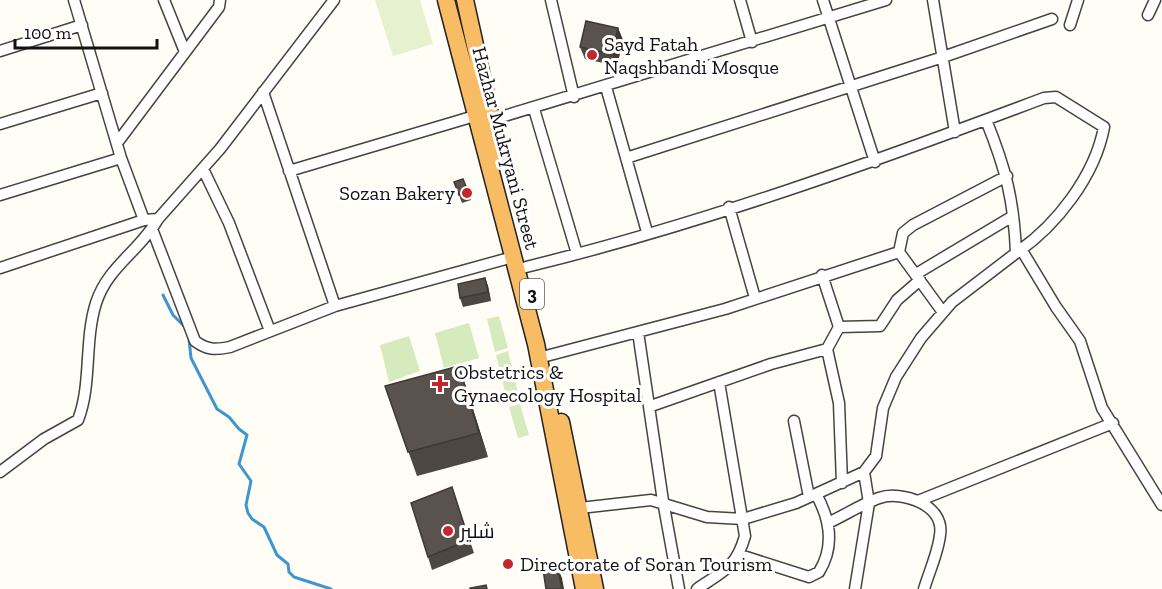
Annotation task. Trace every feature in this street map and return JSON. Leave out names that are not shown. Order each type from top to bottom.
[{"type":"highway","name":"Hazhar Mukryani Street","points":[[446,0],[467,52],[519,262],[584,589]]},
{"type":"highway","name":"Hazhar Mukryani Street","points":[[465,0],[467,52]]},
{"type":"highway","name":"Hazhar Mukryani Street","points":[[519,262],[546,356],[580,508],[595,589]]},
{"type":"street","points":[[74,0],[121,158],[144,220]]},
{"type":"street","points":[[164,0],[185,52]]},
{"type":"street","points":[[117,143],[219,7],[220,0]]},
{"type":"street","points":[[0,472],[44,439],[78,420],[84,405],[87,347],[97,301],[114,268],[203,169],[334,0]]},
{"type":"street","points":[[551,0],[574,97]]},
{"type":"street","points":[[740,0],[752,42]]},
{"type":"street","points":[[823,0],[875,162]]},
{"type":"street","points":[[289,171],[484,118],[534,109],[886,0]]},
{"type":"street","points":[[933,0],[955,132]]},
{"type":"street","points":[[1070,25],[1078,0]]},
{"type":"street","points":[[1148,15],[1155,0]]},
{"type":"street","points":[[626,158],[943,57],[1052,19]]},
{"type":"street","points":[[0,51],[82,25]]},
{"type":"street","points":[[606,87],[647,232]]},
{"type":"street","points":[[263,92],[335,306]]},
{"type":"street","points":[[0,124],[102,93]]},
{"type":"street","points":[[155,224],[195,341],[203,347],[214,350],[230,347],[335,306],[519,262],[577,254],[875,162],[1044,98],[1056,97],[1104,127],[1102,138],[1084,176],[1047,229],[942,311],[896,377],[883,408],[876,456],[864,472],[813,495],[743,519],[707,517],[663,501],[651,500],[580,508]]},
{"type":"street","points":[[534,109],[577,254]]},
{"type":"street","points":[[986,120],[1007,176],[1018,251],[1080,341],[1102,408],[1113,423],[1151,492],[1162,505]]},
{"type":"street","points":[[0,195],[121,158]]},
{"type":"street","points":[[203,169],[229,223],[270,331]]},
{"type":"street","points":[[942,311],[900,252],[903,233],[913,225],[1007,176]]},
{"type":"street","points":[[729,207],[755,298]]},
{"type":"street","points":[[838,327],[880,326],[897,300],[918,277],[1014,216]]},
{"type":"street","points":[[0,268],[144,220],[155,224]]},
{"type":"street","points":[[546,356],[755,298],[900,252]]},
{"type":"street","points":[[822,275],[838,327],[827,349],[839,403],[842,483]]},
{"type":"street","points":[[638,332],[651,406],[663,501],[679,589]]},
{"type":"street","points":[[651,406],[771,364],[827,349]]},
{"type":"street","points":[[697,589],[740,555],[745,536],[719,382]]},
{"type":"street","points":[[740,555],[814,576],[824,565],[830,542],[828,524],[813,495],[794,421]]},
{"type":"street","points":[[918,501],[1113,423]]},
{"type":"street","points":[[855,589],[869,503],[864,472]]},
{"type":"street","points":[[828,524],[880,497],[918,501],[929,506],[940,523],[940,535],[924,589]]},
{"type":"green space","points":[[375,0],[420,0],[433,44],[393,56]]},
{"type":"green space","points":[[499,316],[508,348],[495,352],[487,319]]},
{"type":"green space","points":[[469,323],[479,358],[444,368],[435,333]]},
{"type":"green space","points":[[409,336],[420,371],[389,382],[380,345]]},
{"type":"green space","points":[[508,351],[520,401],[508,404],[496,355]]},
{"type":"green space","points":[[520,404],[529,435],[518,438],[509,407]]},
{"type":"building","points":[[586,21],[618,28],[612,54],[580,47]]},
{"type":"building","points":[[463,179],[468,191],[459,195],[454,182]]},
{"type":"building","points":[[485,278],[488,292],[460,298],[458,284]]},
{"type":"building","points":[[459,366],[479,433],[408,452],[385,386]]},
{"type":"building","points":[[452,487],[469,540],[428,557],[411,503]]},
{"type":"building","points":[[557,566],[562,589],[546,589],[543,569]]},
{"type":"building","points":[[486,585],[487,589],[470,589],[470,588]]},
{"type":"waterway","points":[[163,295],[173,315],[185,327]]},
{"type":"waterway","points":[[189,339],[191,358],[217,409],[229,417],[247,435],[239,464],[251,481],[246,505],[248,513],[252,519],[264,527],[277,555],[288,564],[289,572],[294,577],[331,589]]},
{"type":"place","name":"Sayd Fatah Naqshbandi Mosque","points":[[592,55]]},
{"type":"place","name":"Sozan Bakery","points":[[467,193]]},
{"type":"place","name":"Obstetrics & Gynaecology Hospital","points":[[440,384]]},
{"type":"place","name":"شلير","points":[[448,531]]},
{"type":"place","name":"Directorate of Soran Tourism","points":[[508,564]]}]
